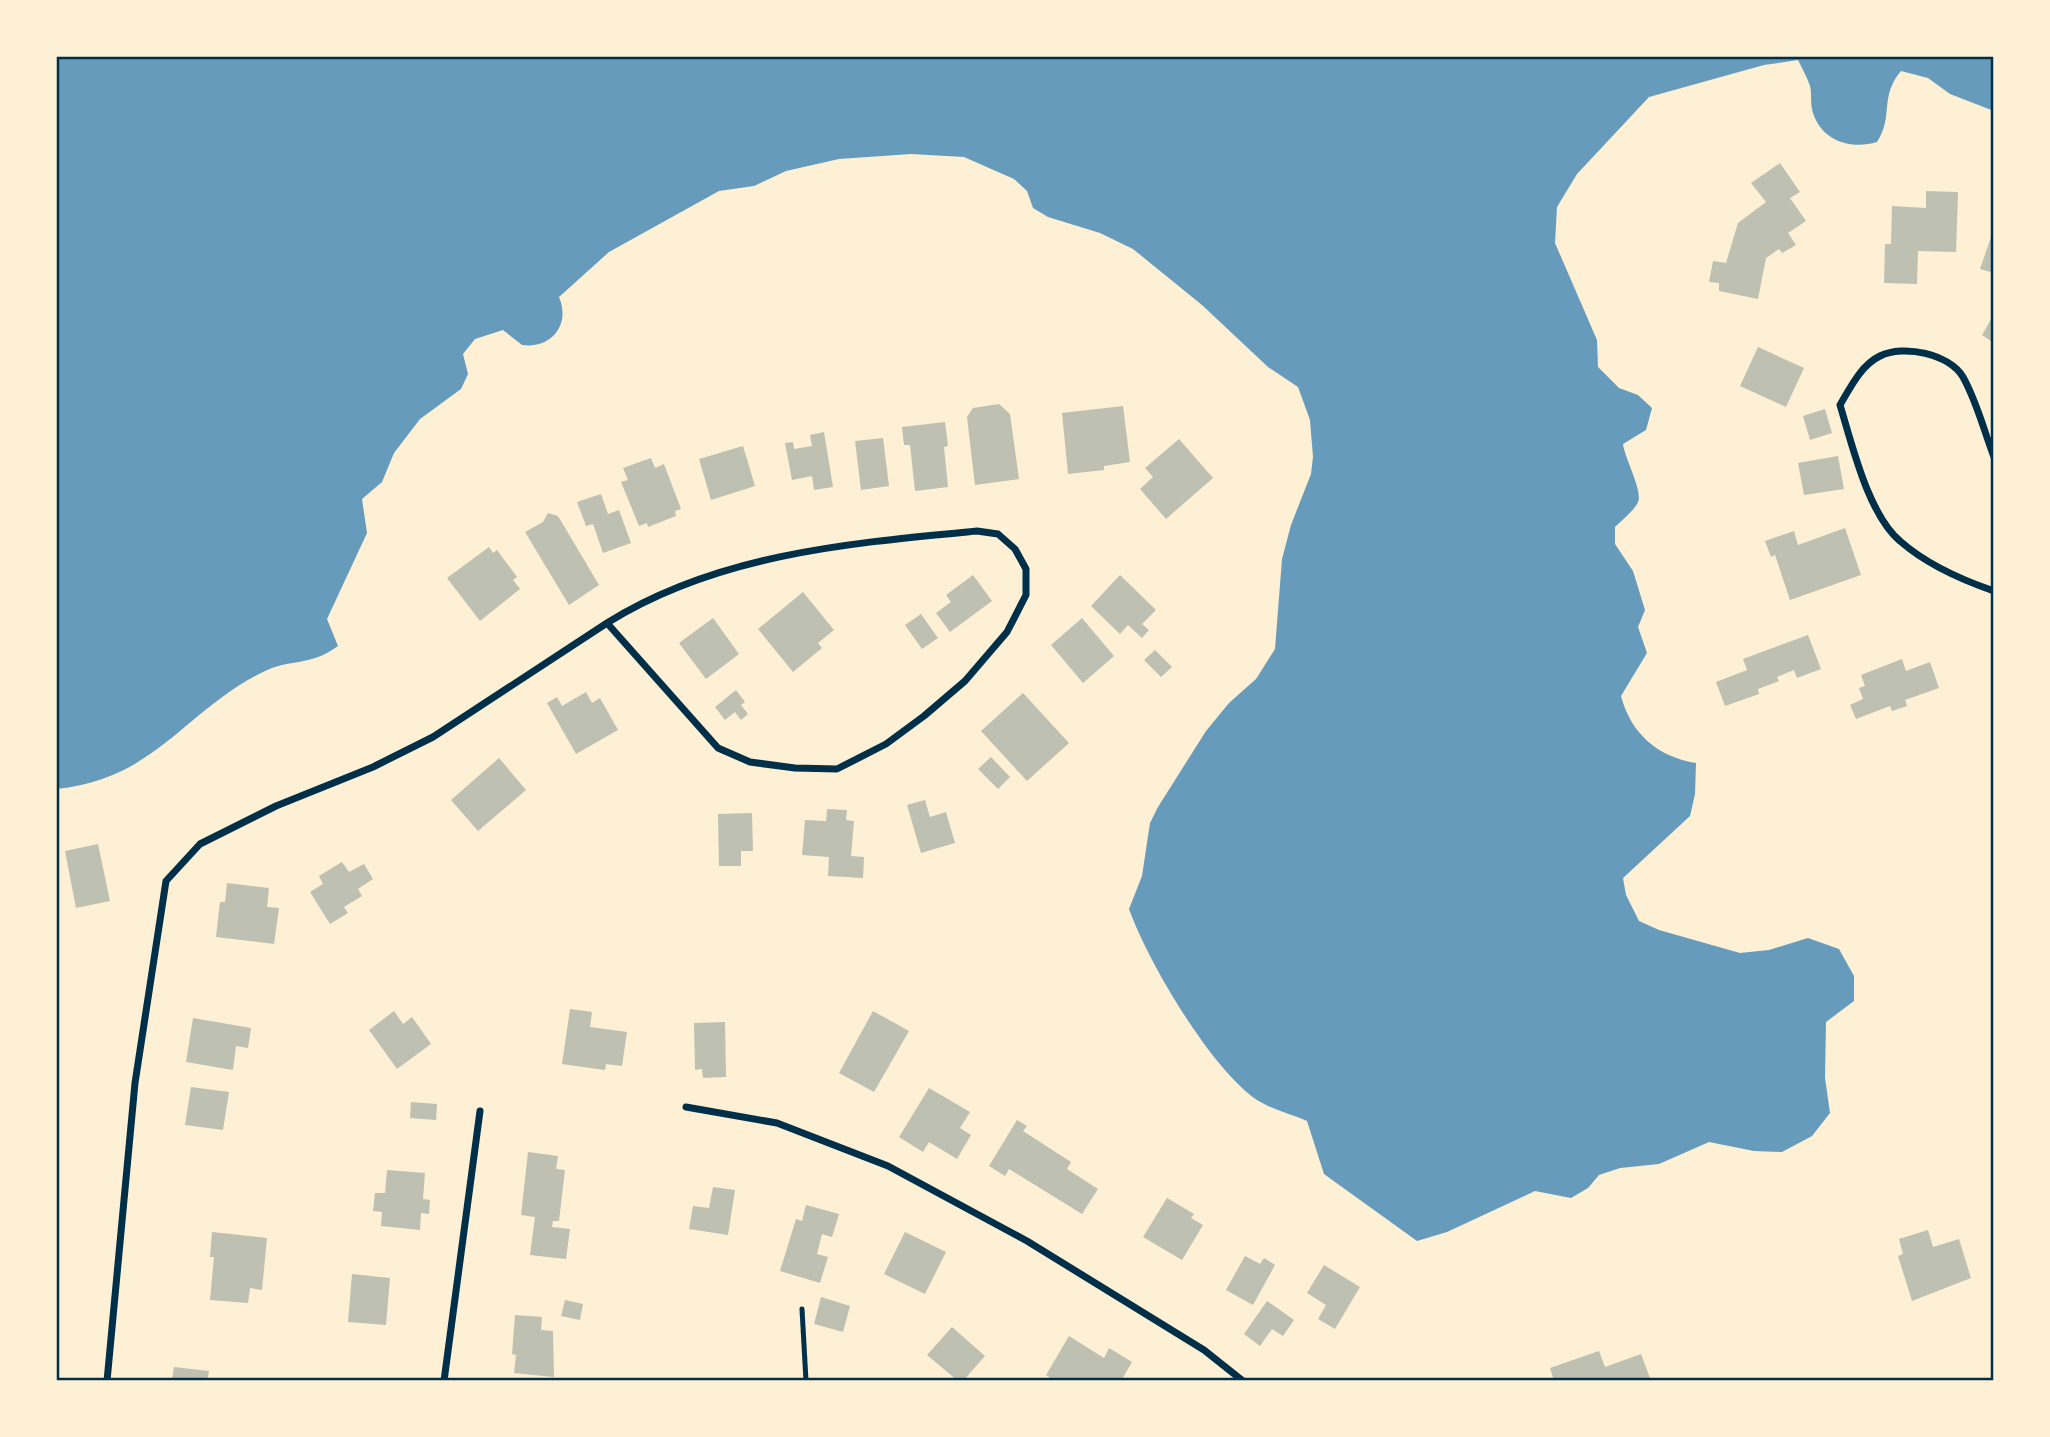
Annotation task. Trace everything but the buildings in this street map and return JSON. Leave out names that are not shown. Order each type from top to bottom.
[{"type":"street","points":[[1994,457],[1962,375],[1943,359],[1908,351],[1881,355],[1858,375],[1840,405],[1870,498],[1898,540],[1942,569],[1994,592]]},
{"type":"street","points":[[107,1381],[135,1083],[166,881],[200,844],[276,806],[373,767],[433,737],[607,623],[636,605],[687,581],[750,561],[887,540],[977,531],[998,534],[1015,549],[1026,569],[1026,595],[1007,632],[965,681],[886,744],[837,769],[795,768],[750,762],[718,748],[607,623]]},
{"type":"street","points":[[686,1107],[777,1123],[888,1166],[1050,1256],[1205,1350],[1243,1381]]},
{"type":"street","points":[[444,1381],[480,1111]]},
{"type":"lane","points":[[802,1309],[806,1381]]},
{"type":"water","points":[[56,56],[1994,56],[1994,111],[1950,94],[1928,78],[1901,71],[1890,89],[1882,133],[1877,142],[1867,144],[1839,141],[1830,137],[1817,123],[1810,86],[1798,60],[1764,65],[1649,97],[1577,174],[1557,207],[1555,243],[1597,340],[1598,367],[1619,388],[1638,395],[1652,408],[1646,430],[1623,444],[1639,497],[1634,509],[1615,527],[1615,544],[1633,571],[1645,610],[1638,627],[1647,653],[1621,696],[1632,722],[1648,742],[1670,755],[1696,763],[1695,794],[1690,816],[1623,878],[1626,895],[1639,921],[1659,930],[1740,953],[1769,950],[1808,938],[1839,949],[1854,976],[1854,1001],[1826,1022],[1825,1078],[1830,1113],[1812,1136],[1782,1152],[1754,1151],[1709,1142],[1659,1164],[1620,1168],[1599,1175],[1588,1188],[1571,1198],[1535,1191],[1447,1232],[1417,1241],[1324,1174],[1307,1121],[1257,1100],[1220,1065],[1166,985],[1129,909],[1142,876],[1150,823],[1158,807],[1206,731],[1229,703],[1256,679],[1275,649],[1282,559],[1291,525],[1311,474],[1313,457],[1310,420],[1298,387],[1268,367],[1202,305],[1133,249],[1100,233],[1048,217],[1033,208],[1027,191],[1014,179],[964,157],[911,154],[839,159],[786,171],[754,186],[719,191],[609,252],[559,297],[562,317],[560,326],[550,339],[542,343],[522,345],[503,330],[475,339],[463,354],[468,374],[461,389],[420,419],[394,453],[382,482],[362,499],[367,533],[327,619],[338,646],[318,657],[263,672],[211,705],[145,758],[119,772],[90,783],[56,789]]}]
